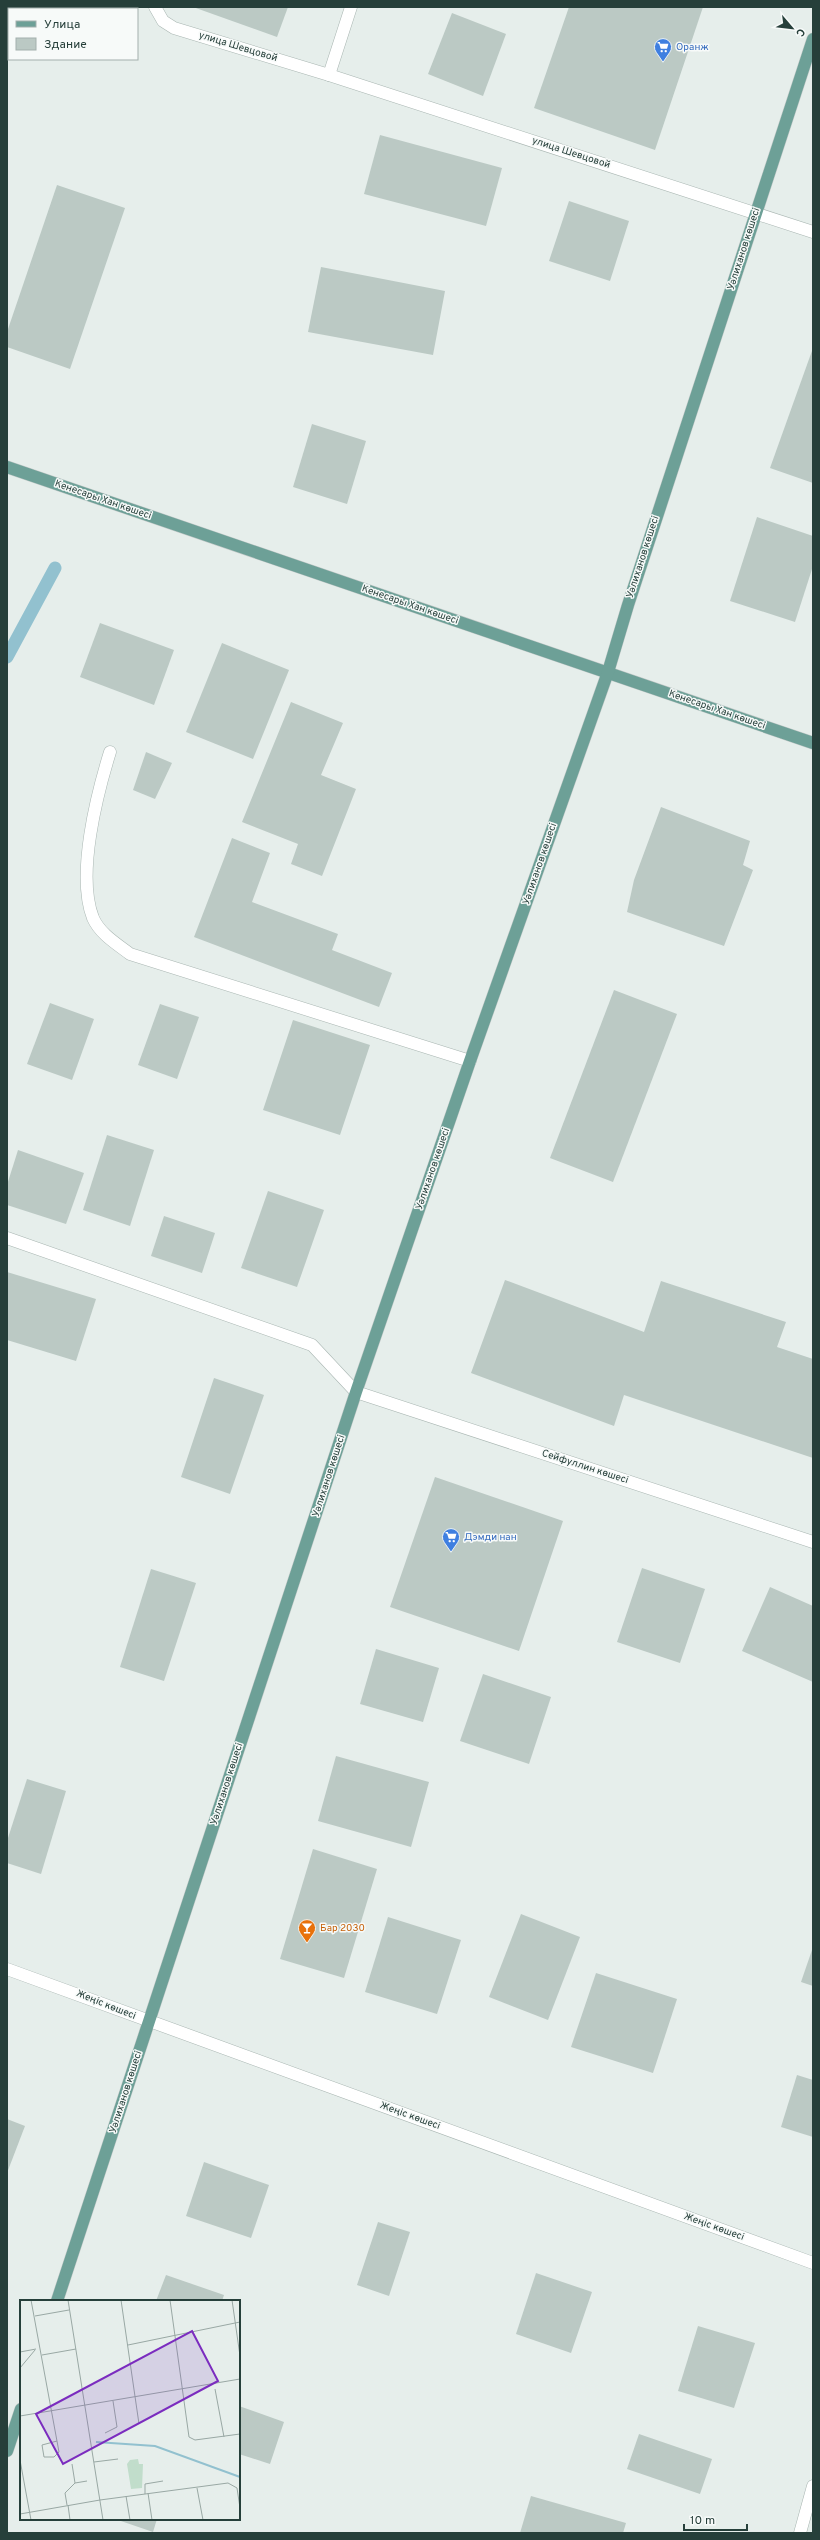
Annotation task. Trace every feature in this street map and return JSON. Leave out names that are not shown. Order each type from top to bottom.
[{"type":"main road","name":"Уәлиханов көшесі","points":[[57,2300],[356,1392],[470,1061],[608,672],[630,598],[813,39]]},
{"type":"main road","name":"Кенесары Хан көшесі","points":[[7,467],[813,743]]},
{"type":"main road","points":[[7,2451],[20,2412]]},
{"type":"street","name":"улица Шевцовой","points":[[155,7],[163,21],[174,28],[329,75],[813,232]]},
{"type":"street","points":[[329,75],[351,7]]},
{"type":"street","points":[[110,752],[96,798],[87,894],[94,918],[109,938],[130,954],[470,1061]]},
{"type":"street","points":[[7,1238],[312,1345],[356,1392]]},
{"type":"street","name":"Сейфуллин көшесі","points":[[356,1392],[813,1542]]},
{"type":"street","name":"Жеңіс көшесі","points":[[7,1969],[82,1995],[148,2022],[813,2263]]},
{"type":"street","points":[[800,2533],[813,2486]]},
{"type":"building","points":[[193,7],[288,7],[277,37]]},
{"type":"building","points":[[569,7],[703,7],[655,150],[534,108]]},
{"type":"building","points":[[452,13],[506,34],[483,96],[428,74]]},
{"type":"building","points":[[380,135],[502,168],[486,226],[364,194]]},
{"type":"building","points":[[57,185],[125,208],[70,369],[7,347],[7,332]]},
{"type":"building","points":[[569,201],[629,221],[610,281],[549,261]]},
{"type":"building","points":[[321,267],[445,291],[433,355],[308,332]]},
{"type":"building","points":[[813,348],[813,483],[770,468]]},
{"type":"building","points":[[312,424],[366,441],[347,504],[293,487]]},
{"type":"building","points":[[757,517],[813,536],[813,566],[795,622],[730,601]]},
{"type":"building","points":[[100,623],[174,650],[154,705],[80,677]]},
{"type":"building","points":[[222,643],[289,670],[253,759],[186,732]]},
{"type":"building","points":[[291,702],[343,723],[321,775],[356,789],[322,876],[291,864],[298,844],[242,822]]},
{"type":"building","points":[[146,752],[172,763],[155,799],[133,790]]},
{"type":"building","points":[[661,807],[750,841],[743,865],[753,870],[724,946],[627,912],[634,880]]},
{"type":"building","points":[[232,838],[270,853],[252,902],[338,934],[332,950],[392,973],[379,1007],[194,937]]},
{"type":"building","points":[[614,990],[677,1014],[613,1182],[550,1158]]},
{"type":"building","points":[[50,1003],[94,1019],[72,1080],[27,1064]]},
{"type":"building","points":[[160,1004],[199,1017],[177,1079],[138,1065]]},
{"type":"building","points":[[293,1020],[370,1045],[340,1135],[263,1110]]},
{"type":"building","points":[[107,1135],[154,1150],[130,1226],[83,1210]]},
{"type":"building","points":[[18,1150],[84,1173],[66,1224],[7,1205],[7,1185]]},
{"type":"building","points":[[268,1191],[324,1210],[297,1287],[241,1268]]},
{"type":"building","points":[[164,1216],[215,1233],[202,1273],[151,1256]]},
{"type":"building","points":[[7,1272],[96,1299],[76,1361],[7,1340]]},
{"type":"building","points":[[505,1280],[644,1332],[661,1281],[786,1322],[777,1347],[813,1359],[813,1458],[624,1395],[614,1426],[471,1373]]},
{"type":"building","points":[[214,1378],[264,1395],[230,1494],[181,1477]]},
{"type":"building","points":[[435,1477],[563,1521],[519,1651],[390,1607]]},
{"type":"building","points":[[642,1568],[705,1589],[680,1663],[617,1642]]},
{"type":"building","points":[[151,1569],[196,1583],[164,1681],[120,1667]]},
{"type":"building","points":[[770,1587],[813,1606],[813,1682],[742,1651]]},
{"type":"building","points":[[376,1649],[439,1668],[423,1722],[360,1704]]},
{"type":"building","points":[[483,1674],[551,1697],[529,1764],[460,1741]]},
{"type":"building","points":[[336,1756],[429,1782],[411,1847],[318,1821]]},
{"type":"building","points":[[27,1779],[66,1791],[41,1874],[7,1863],[7,1841]]},
{"type":"building","points":[[313,1849],[377,1869],[344,1978],[280,1959]]},
{"type":"building","points":[[521,1914],[580,1937],[548,2020],[489,1997]]},
{"type":"building","points":[[388,1917],[461,1940],[437,2014],[365,1992]]},
{"type":"building","points":[[813,1947],[813,1986],[801,1982]]},
{"type":"building","points":[[596,1973],[677,1999],[653,2073],[571,2047]]},
{"type":"building","points":[[797,2075],[813,2080],[813,2137],[781,2127]]},
{"type":"building","points":[[7,2119],[25,2126],[7,2173]]},
{"type":"building","points":[[204,2162],[269,2185],[251,2238],[186,2216]]},
{"type":"building","points":[[378,2222],[410,2232],[389,2296],[357,2285]]},
{"type":"building","points":[[536,2273],[592,2292],[571,2353],[516,2334]]},
{"type":"building","points":[[166,2275],[224,2295],[222,2300],[156,2300]]},
{"type":"building","points":[[698,2326],[755,2343],[734,2408],[678,2391]]},
{"type":"building","points":[[240,2406],[284,2422],[270,2464],[240,2454]]},
{"type":"building","points":[[639,2434],[712,2459],[700,2494],[627,2469]]},
{"type":"building","points":[[531,2496],[626,2523],[623,2533],[520,2533]]},
{"type":"building","points":[[118,2520],[157,2520],[153,2532]]},
{"type":"waterway","points":[[7,657],[55,568]]},
{"type":"place","name":"Оранж","points":[[663,62]]},
{"type":"place","name":"Дэмди нан","points":[[451,1552]]},
{"type":"place","name":"Бар 2030","points":[[307,1943]]}]
